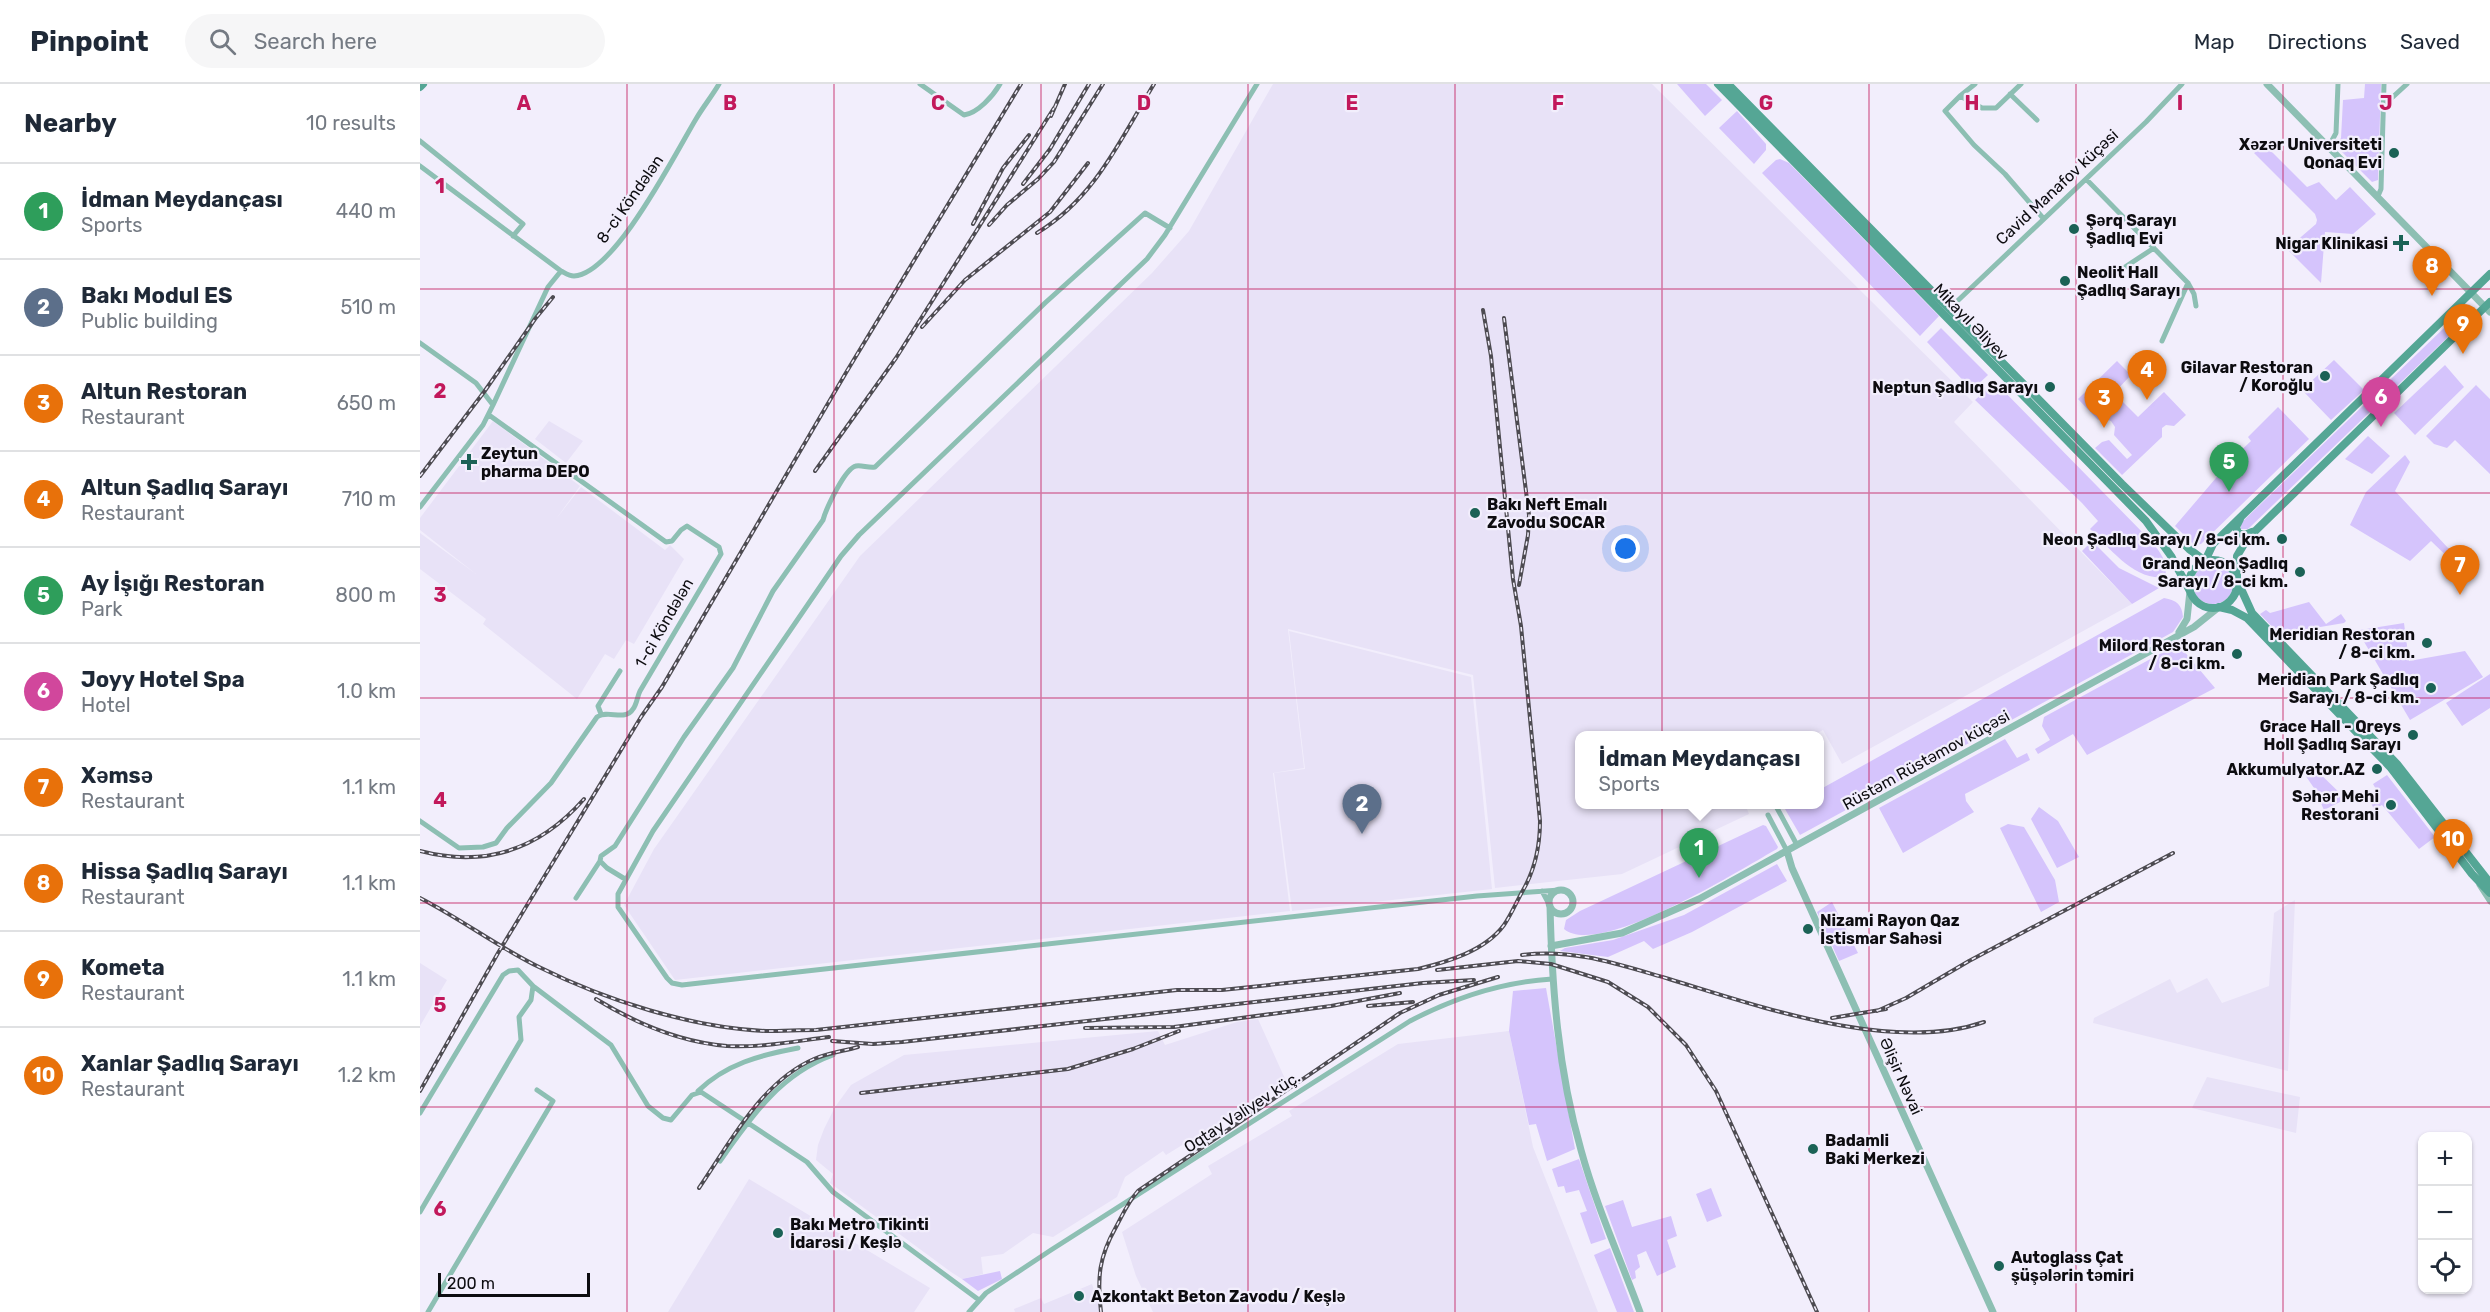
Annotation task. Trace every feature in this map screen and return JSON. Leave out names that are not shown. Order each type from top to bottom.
[{"type":"main road","points":[[420,87],[423,84]]},
{"type":"main road","name":"Mikayıl Əliyev","points":[[1718,84],[2146,521],[2171,555],[2190,591]]},
{"type":"main road","name":"Mikayıl Əliyev","points":[[1728,84],[2189,549],[2205,561]]},
{"type":"main road","points":[[2205,561],[2214,544],[2490,274]]},
{"type":"main road","points":[[2219,607],[2233,597],[2237,580],[2239,550],[2253,532],[2488,307]]},
{"type":"main road","points":[[2240,518],[2236,527],[2238,533],[2245,535],[2253,532]]},
{"type":"main road","points":[[2189,549],[2199,551],[2214,544]]},
{"type":"main road","points":[[2490,883],[2397,764],[2252,613],[2231,567],[2219,560],[2199,564],[2190,575],[2190,591],[2193,598],[2204,606],[2232,610],[2247,618],[2383,760],[2472,874],[2490,893]]},
{"type":"street","name":"8-ci Köndələn","points":[[561,271],[577,276],[596,265],[611,251],[670,168],[696,119],[719,84]]},
{"type":"street","points":[[920,84],[964,115],[979,107],[1000,84]]},
{"type":"street","points":[[1257,84],[1170,228],[1147,259],[849,545],[659,822],[618,894],[617,902],[620,913],[667,978],[672,983],[682,985],[1477,896],[1542,891],[1560,890],[1569,892],[1573,906],[1562,914],[1553,910],[1542,891]]},
{"type":"street","points":[[1975,84],[1945,111],[2043,218]]},
{"type":"street","name":"Cavid Manafov küçəsi","points":[[1950,308],[2182,84]]},
{"type":"street","points":[[2267,84],[2471,293],[2488,307]]},
{"type":"street","points":[[2329,146],[2336,134],[2338,84]]},
{"type":"street","points":[[2378,196],[2381,189],[2384,84]]},
{"type":"street","points":[[2383,106],[2408,84]]},
{"type":"street","points":[[1959,96],[1982,108],[1992,109],[1996,108],[2017,85]]},
{"type":"street","points":[[2010,94],[2037,120]]},
{"type":"street","points":[[420,141],[523,224],[513,236]]},
{"type":"street","points":[[420,166],[561,271],[548,287],[489,415],[420,507]]},
{"type":"street","points":[[2086,179],[2188,283],[2194,294],[2196,306]]},
{"type":"street","points":[[576,898],[601,856],[615,846],[684,737],[733,668],[773,591],[824,520],[826,510],[848,471],[855,466],[875,467],[1045,303],[1145,213],[1170,228]]},
{"type":"street","points":[[2122,269],[2154,248]]},
{"type":"street","points":[[2162,341],[2188,283]]},
{"type":"street","points":[[420,344],[476,383],[493,405]]},
{"type":"street","name":"1-ci Köndələn","points":[[489,415],[666,542],[672,541],[687,526],[721,550],[640,691],[633,711],[624,715],[601,714]]},
{"type":"street","points":[[2175,636],[2187,620],[2190,591]]},
{"type":"street","name":"Rüstəm Rüstəmov küçəsi","points":[[1551,946],[1617,934],[1692,903],[2193,627],[2219,607]]},
{"type":"street","points":[[420,821],[459,848],[483,847],[496,843],[507,828],[551,783],[601,714],[598,706],[621,671]]},
{"type":"street","points":[[1778,809],[1797,845]]},
{"type":"street","points":[[1768,815],[1787,851]]},
{"type":"street","name":"Əlişir Nəvai","points":[[1787,851],[1792,868],[1993,1312]]},
{"type":"street","points":[[600,861],[625,879]]},
{"type":"street","points":[[2472,874],[2490,902]]},
{"type":"street","points":[[1560,890],[1552,894],[1550,906],[1552,979],[1564,1069],[1581,1150],[1597,1202],[1640,1312]]},
{"type":"street","points":[[420,1113],[503,975],[509,971],[518,970],[533,986],[611,1045],[648,1106],[663,1118],[674,1119],[692,1095],[730,1067],[769,1053],[798,1048]]},
{"type":"street","name":"Oqtay Vəliyev küç.","points":[[969,1312],[979,1299],[1051,1250],[1410,1021],[1440,1006],[1476,994],[1522,982],[1552,979]]},
{"type":"street","points":[[420,1212],[521,1040],[519,1017],[531,1000],[533,986]]},
{"type":"street","points":[[720,1161],[765,1100],[787,1080],[816,1061],[833,1055]]},
{"type":"street","points":[[428,1312],[553,1101],[537,1090]]},
{"type":"street","points":[[698,1091],[807,1162],[828,1188],[979,1299]]},
{"type":"shaded area","name":"Bakı Neft Emalı Zavodu SOCAR","points":[[1273,84],[1652,84],[1973,402],[1954,422],[2132,604],[1842,764],[1823,730],[1575,731],[1575,809],[1747,809],[1749,814],[1622,874],[1495,888],[1473,675],[1288,629],[1304,768],[1273,773],[1290,911],[675,980],[624,905],[654,849],[860,556],[1152,273],[1189,231]]},
{"type":"shaded area","points":[[1677,84],[1706,84],[1722,100],[1705,116]]},
{"type":"shaded area","points":[[2365,84],[2381,84],[2378,180],[2372,182],[2336,146],[2341,138],[2343,100],[2364,98]]},
{"type":"shaded area","points":[[1737,111],[1766,144],[1766,150],[1754,164],[1719,128]]},
{"type":"shaded area","points":[[2264,144],[2307,187],[2319,182],[2336,200],[2350,187],[2376,214],[2353,234],[2325,232],[2321,283],[2287,249],[2316,224],[2315,214],[2254,153]]},
{"type":"shaded area","points":[[1780,159],[1789,163],[1939,316],[1920,336],[1762,173]]},
{"type":"shaded area","points":[[2469,304],[2475,311],[2248,529],[2241,529],[2241,523]]},
{"type":"shaded area","points":[[1941,328],[1988,375],[1972,390],[1927,342]]},
{"type":"shaded area","points":[[2334,360],[2364,390],[2331,420],[2304,392],[2304,388]]},
{"type":"shaded area","points":[[2117,361],[2131,375],[2114,393],[2138,417],[2164,392],[2186,415],[2174,426],[2166,425],[2162,428],[2162,437],[2122,475],[2095,448],[2109,440],[2127,459],[2132,455],[2114,435],[2115,427],[2111,421],[2103,418],[2098,420],[2078,399]]},
{"type":"shaded area","points":[[2445,365],[2464,387],[2415,435],[2394,413]]},
{"type":"shaded area","points":[[1995,382],[2153,543],[2166,566],[2165,577],[2143,574],[2114,554],[2090,529],[2098,521],[2082,503],[1975,400]]},
{"type":"shaded area","points":[[2476,385],[2490,399],[2490,474],[2455,440],[2447,448],[2434,444],[2426,436]]},
{"type":"shaded area","points":[[2278,407],[2309,439],[2201,544],[2194,545],[2175,526],[2233,458],[2251,441],[2248,437]]},
{"type":"shaded area","points":[[493,421],[580,486],[556,519],[581,487],[665,550],[670,545],[684,559],[634,644],[626,640],[614,659],[605,654],[577,699],[483,624],[486,619],[420,569],[420,533],[476,574],[420,530],[420,518]]},
{"type":"shaded area","points":[[549,421],[583,441],[566,463],[535,439]]},
{"type":"shaded area","points":[[2368,436],[2390,456],[2372,474],[2345,459]]},
{"type":"shaded area","points":[[2405,455],[2410,462],[2395,491],[2462,563],[2458,567],[2431,541],[2410,561],[2350,525],[2366,492]]},
{"type":"shaded area","points":[[2092,541],[2119,568],[2159,588],[2132,604],[2082,551]]},
{"type":"shaded area","points":[[2213,564],[2227,570],[2233,584],[2227,598],[2213,604],[2199,598],[2193,584],[2199,570]]},
{"type":"shaded area","points":[[2164,598],[2180,606],[2183,617],[2173,632],[1800,835],[1785,809],[1824,809],[1824,787]]},
{"type":"shaded area","points":[[2309,602],[2326,624],[2341,614],[2346,621],[2279,634],[2260,614],[2266,610],[2270,613]]},
{"type":"shaded area","points":[[2404,623],[2409,661],[2465,651],[2483,677],[2410,720],[2363,640],[2360,630]]},
{"type":"shaded area","points":[[1289,631],[1471,677],[1492,889],[1292,911],[1274,773],[1305,769]]},
{"type":"shaded area","points":[[2178,644],[2215,688],[2087,755],[2073,734],[2038,754],[2035,749],[2050,740],[2042,726],[2044,717]]},
{"type":"shaded area","points":[[2490,674],[2490,708],[2462,726],[2446,703]]},
{"type":"shaded area","points":[[2005,739],[2017,758],[2027,753],[2030,760],[1965,794],[1966,801],[1974,812],[1903,853],[1879,808]]},
{"type":"shaded area","points":[[2311,765],[2346,799],[2324,810],[2314,788],[2303,772]]},
{"type":"shaded area","points":[[2387,775],[2435,837],[2419,849],[2382,805],[2374,809],[2371,803],[2380,796],[2373,784]]},
{"type":"shaded area","points":[[2039,807],[2058,821],[2079,857],[2057,868],[2031,819]]},
{"type":"shaded area","points":[[2008,824],[2024,827],[2055,880],[2059,902],[2041,912],[2000,828]]},
{"type":"shaded area","points":[[1763,825],[1766,826],[1777,849],[1703,891],[1670,908],[1607,932],[1582,935],[1564,929],[1566,920],[1580,911]]},
{"type":"shaded area","points":[[1777,864],[1787,881],[1692,932],[1653,949],[1644,941],[1608,957],[1560,951],[1565,948],[1613,940],[1684,915]]},
{"type":"shaded area","points":[[2295,900],[2288,1071],[2093,1023],[2094,1018],[2170,979],[2177,993],[2207,978],[2222,1003],[2269,986],[2274,913]]},
{"type":"shaded area","points":[[1832,902],[1858,953],[1839,961],[1817,912]]},
{"type":"shaded area","points":[[420,963],[447,980],[420,1026]]},
{"type":"shaded area","points":[[1546,988],[1575,1149],[1547,1161],[1536,1124],[1529,1125],[1509,1031],[1513,991]]},
{"type":"shaded area","points":[[1258,1019],[1286,1081],[1166,1155],[1163,1151],[1125,1177],[1117,1197],[1053,1237],[1033,1233],[1003,1254],[981,1257],[983,1274],[962,1279],[951,1272],[830,1183],[833,1174],[816,1160],[818,1145],[824,1129],[835,1107],[851,1085],[904,1055],[1158,1031],[1165,1045],[1237,1022]]},
{"type":"shaded area","points":[[1509,1031],[1533,1147],[1598,1312],[1153,1312],[1136,1276],[1122,1232],[1212,1174],[1208,1166],[1292,1116],[1289,1111],[1398,1044]]},
{"type":"shaded area","points":[[2207,1077],[2300,1097],[2296,1133],[2192,1108]]},
{"type":"shaded area","points":[[1579,1159],[1606,1239],[1591,1244],[1580,1213],[1587,1211],[1579,1190],[1566,1193],[1564,1186],[1558,1187],[1552,1169]]},
{"type":"shaded area","name":"Bakı Metro Tikinti İdarəsi / Keşlə","points":[[749,1179],[930,1288],[914,1312],[668,1312]]},
{"type":"shaded area","points":[[1711,1188],[1722,1216],[1707,1222],[1696,1194]]},
{"type":"shaded area","points":[[1623,1200],[1632,1227],[1671,1216],[1677,1236],[1667,1240],[1676,1267],[1657,1276],[1646,1251],[1637,1255],[1640,1267],[1635,1271],[1636,1278],[1632,1280],[1605,1206]]},
{"type":"shaded area","points":[[1610,1248],[1634,1312],[1617,1312],[1594,1255]]},
{"type":"shaded area","points":[[1000,1271],[1002,1279],[978,1291],[962,1279]]},
{"type":"shaded area","name":"Azkontakt Beton Zavodu / Keşlə","points":[[1092,1284],[1102,1312],[1015,1312],[1014,1309],[1041,1298],[1044,1304]]},
{"type":"railway","points":[[420,1091],[498,953],[641,717],[662,687],[847,371],[1021,84]]},
{"type":"railway","points":[[1051,116],[1065,84]]},
{"type":"railway","points":[[1023,184],[1050,149],[1089,84]]},
{"type":"railway","points":[[989,225],[1007,205],[1054,162],[1103,84]]},
{"type":"railway","points":[[1037,233],[1057,219],[1091,185],[1117,147],[1154,84]]},
{"type":"railway","points":[[815,471],[896,358],[1054,108]]},
{"type":"railway","points":[[973,224],[1003,168],[1029,135]]},
{"type":"railway","points":[[922,327],[965,280],[1050,212],[1088,163]]},
{"type":"railway","points":[[420,476],[553,297]]},
{"type":"railway","points":[[420,898],[524,959],[565,979],[620,1001],[679,1018],[738,1029],[766,1031],[816,1030],[1177,990],[1222,990],[1418,969],[1453,959],[1476,949],[1487,942],[1504,925],[1527,884],[1536,858],[1540,821],[1491,356],[1483,310]]},
{"type":"railway","points":[[1504,318],[1529,515],[1528,535],[1519,585]]},
{"type":"railway","points":[[420,851],[444,856],[467,857],[510,850],[549,831],[584,799]]},
{"type":"railway","points":[[1877,1011],[1906,998],[1969,961],[2173,853]]},
{"type":"railway","points":[[1522,955],[1560,954],[1596,959],[1784,1013],[1868,1030],[1909,1033],[1948,1030],[1984,1022]]},
{"type":"railway","points":[[1437,970],[1518,961],[1551,964],[1608,982],[1648,1007],[1686,1045],[1716,1091],[1817,1312]]},
{"type":"railway","points":[[1101,1312],[1099,1288],[1106,1248],[1123,1213],[1138,1191],[1400,1013],[1439,995],[1498,977]]},
{"type":"railway","points":[[832,1041],[873,1044],[902,1042],[1423,983],[1474,980]]},
{"type":"railway","points":[[1085,1028],[1174,1027],[1331,1006],[1400,993]]},
{"type":"railway","points":[[596,999],[643,1024],[675,1036],[709,1044],[752,1046],[829,1037]]},
{"type":"railway","points":[[1368,1006],[1413,1002]]},
{"type":"railway","points":[[1832,1018],[1886,1009]]},
{"type":"railway","points":[[861,1093],[1068,1069],[1133,1049],[1179,1031]]},
{"type":"railway","points":[[699,1188],[748,1115],[778,1083],[795,1069],[814,1059],[858,1047]]},
{"type":"place","name":"Xəzər Universiteti Qonaq Evi","points":[[2394,153]]},
{"type":"place","name":"Şərq Sarayı Şadlıq Evi","points":[[2074,229]]},
{"type":"place","name":"Nigar Klinikasi","points":[[2401,243]]},
{"type":"place","name":"Neolit Hall Şadlıq Sarayı","points":[[2065,281]]},
{"type":"place","name":"Hissa Şadlıq Sarayı","points":[[2432,296]]},
{"type":"place","name":"Kometa","points":[[2463,354]]},
{"type":"place","name":"Gilavar Restoran / Koroğlu","points":[[2325,376]]},
{"type":"place","name":"Neptun Şadlıq Sarayı","points":[[2050,387]]},
{"type":"place","name":"Altun Şadlıq Sarayı","points":[[2147,400]]},
{"type":"place","name":"Joyy Hotel Spa","points":[[2381,427]]},
{"type":"place","name":"Altun Restoran","points":[[2104,428]]},
{"type":"place","name":"Zeytun pharma DEPO","points":[[469,462]]},
{"type":"place","name":"Ay İşığı Restoran","points":[[2229,492]]},
{"type":"place","name":"Bakı Neft Emalı Zavodu SOCAR","points":[[1475,513]]},
{"type":"place","name":"Neon Şadlıq Sarayı / 8-ci km.","points":[[2282,539]]},
{"type":"place","name":"Grand Neon Şadlıq Sarayı / 8-ci km.","points":[[2300,572]]},
{"type":"place","name":"Xəmsə","points":[[2460,595]]},
{"type":"place","name":"Meridian Restoran / 8-ci km.","points":[[2427,643]]},
{"type":"place","name":"Milord Restoran / 8-ci km.","points":[[2237,654]]},
{"type":"place","name":"Meridian Park Şadlıq Sarayı / 8-ci km.","points":[[2431,688]]},
{"type":"place","name":"Grace Hall - Qreys Holl Şadlıq Sarayı","points":[[2413,735]]},
{"type":"place","name":"Akkumulyator.AZ","points":[[2377,769]]},
{"type":"place","name":"Səhər Mehi Restorani","points":[[2391,805]]},
{"type":"place","name":"Bakı Modul ES","points":[[1362,834]]},
{"type":"place","name":"Xanlar Şadlıq Sarayı","points":[[2453,869]]},
{"type":"place","name":"İdman Meydançası","points":[[1699,878]]},
{"type":"place","name":"Nizami Rayon Qaz İstismar Sahəsi","points":[[1808,929]]},
{"type":"place","name":"Badamli Baki Merkezi","points":[[1813,1149]]},
{"type":"place","name":"Bakı Metro Tikinti İdarəsi / Keşlə","points":[[778,1233]]},
{"type":"place","name":"Autoglass Çat şüşələrin təmiri","points":[[1999,1266]]},
{"type":"place","name":"Azkontakt Beton Zavodu / Keşlə","points":[[1079,1296]]}]
